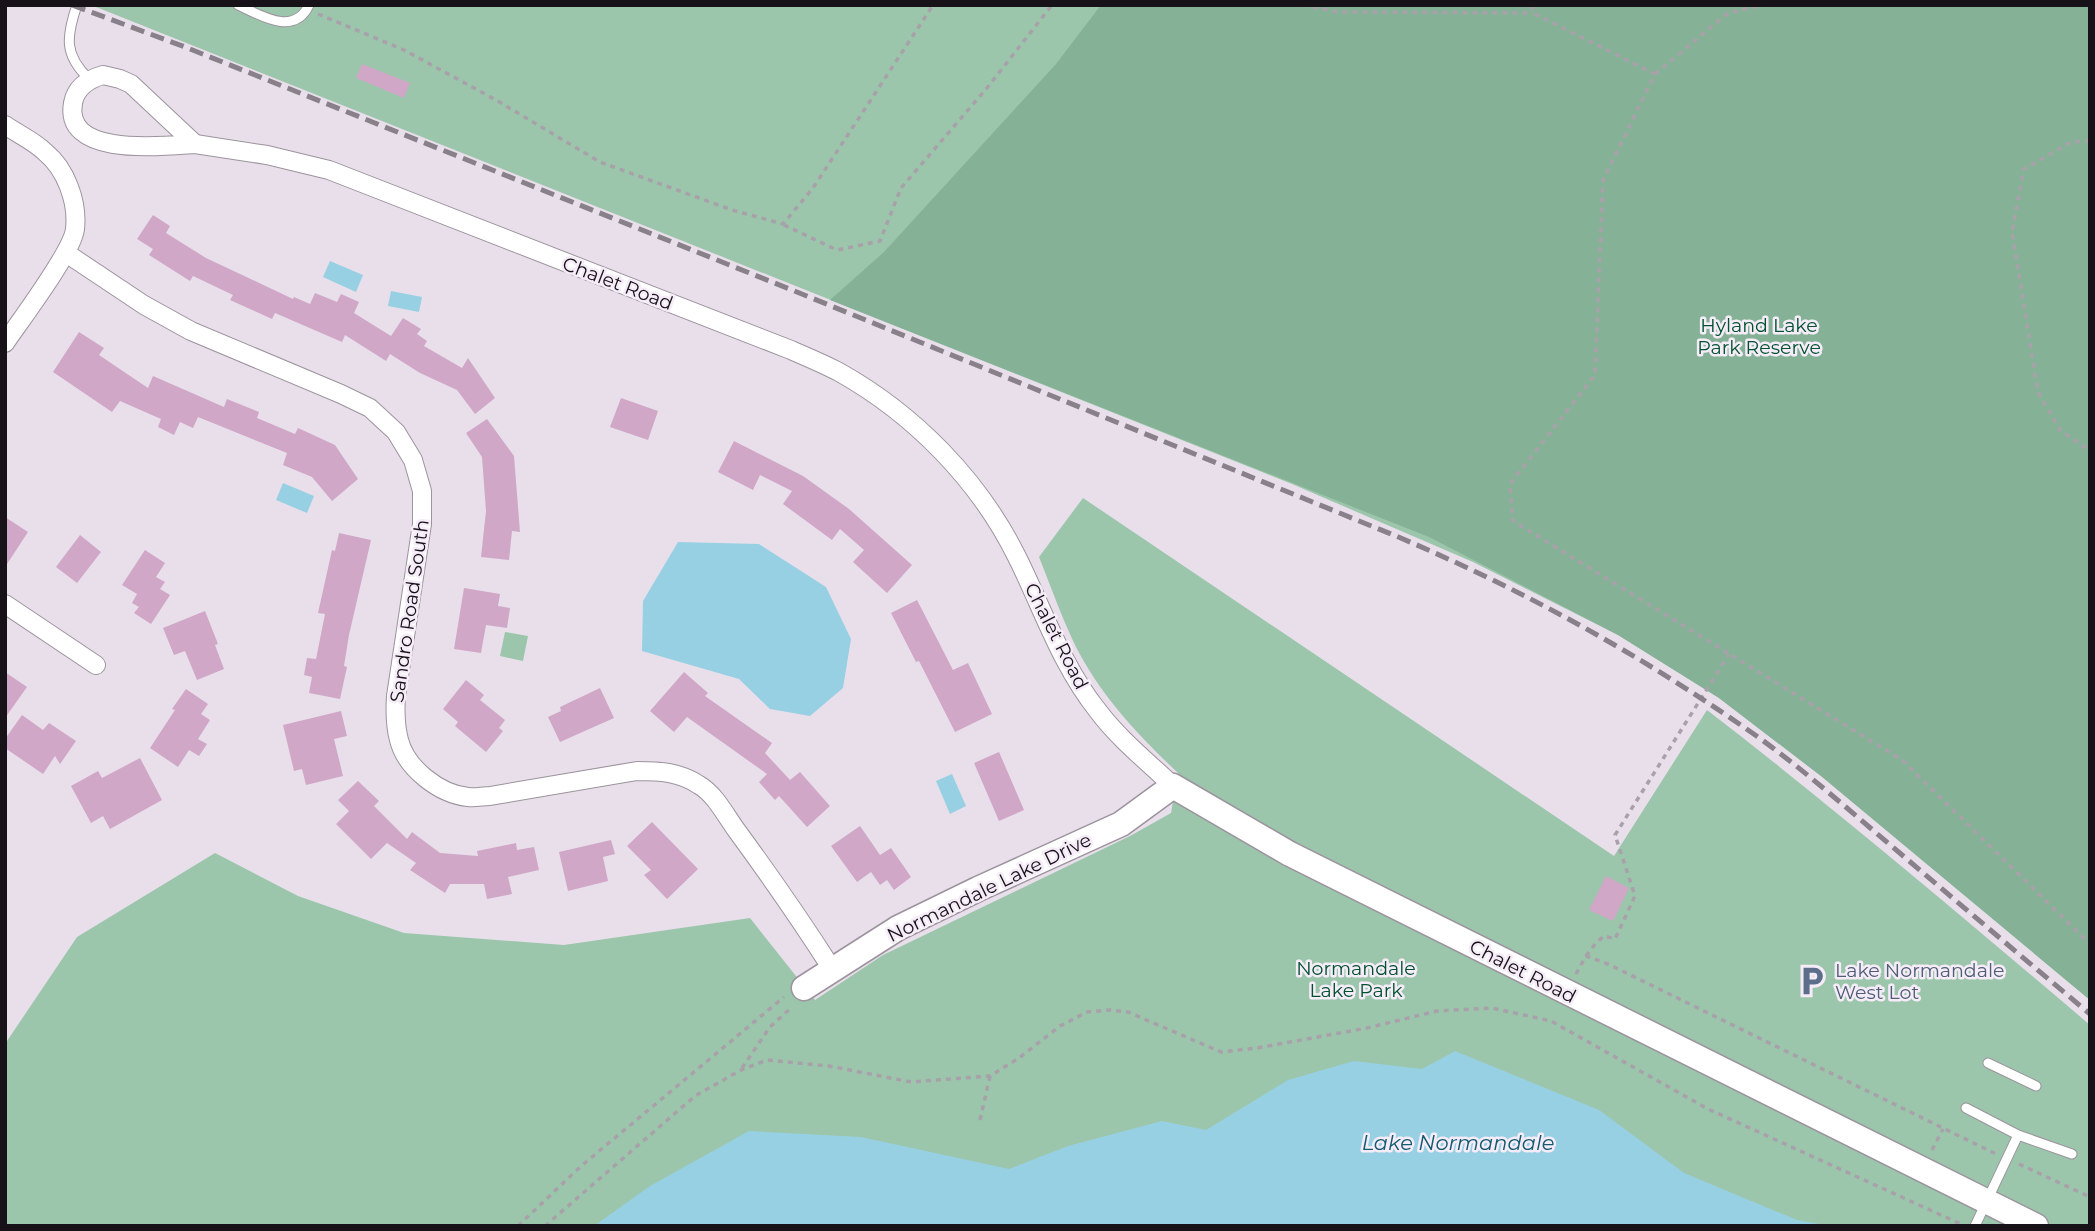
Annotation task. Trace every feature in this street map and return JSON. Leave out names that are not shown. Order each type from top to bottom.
[{"type":"street","points":[[89,79],[103,75],[131,85],[195,144]]},
{"type":"street","name":"Chalet Road","points":[[89,79],[79,89],[73,103],[74,120],[86,136],[126,146],[195,144],[267,155],[329,170],[791,350],[838,372],[882,399],[923,433],[958,469],[991,511],[1017,555],[1051,634],[1098,713],[1173,786],[1290,854],[2036,1226]]},
{"type":"street","points":[[5,125],[46,152],[65,174],[73,203],[75,231],[66,253],[5,343]]},
{"type":"street","name":"Sandro Road South","points":[[66,253],[167,319],[351,398],[370,408],[396,432],[412,460],[419,480],[422,491],[422,524],[396,696],[395,719],[399,743],[411,763],[427,780],[448,792],[467,797],[490,796],[637,771],[683,775],[703,787],[718,805],[790,904],[832,969]]},
{"type":"street","points":[[5,604],[96,665]]},
{"type":"street","name":"Normandale Lake Drive","points":[[804,988],[898,928],[1121,824],[1173,786]]},
{"type":"lane","points":[[77,5],[71,24],[69,46],[77,67],[89,79]]},
{"type":"lane","points":[[237,5],[278,23],[299,18],[307,8]]},
{"type":"lane","points":[[1988,1063],[2036,1086]]},
{"type":"lane","points":[[1966,1108],[2018,1135],[2072,1154]]},
{"type":"lane","points":[[1975,1226],[2018,1135]]},
{"type":"path","points":[[783,225],[813,188],[933,5]]},
{"type":"path","points":[[307,8],[404,50],[496,100],[600,162],[732,210],[783,225],[837,250],[880,241],[901,187],[987,88],[1052,5]]},
{"type":"path","points":[[1303,5],[1338,12],[1533,13],[1655,74]]},
{"type":"path","points":[[1532,5],[1533,13]]},
{"type":"path","points":[[1764,5],[1728,13],[1655,74],[1603,180],[1595,376],[1510,484],[1513,522],[1902,760],[2090,944]]},
{"type":"path","points":[[2090,141],[2071,142],[2024,169],[2012,232],[2038,392],[2060,430],[2090,451]]},
{"type":"path","points":[[1575,978],[1596,943],[1604,936],[1615,939],[1635,896],[1615,835],[1729,654]]},
{"type":"path","points":[[1586,956],[1608,964],[1995,1154]]},
{"type":"path","points":[[518,1226],[580,1167],[793,989],[804,988],[802,998],[770,1027],[741,1070]]},
{"type":"path","points":[[545,1226],[695,1096],[741,1070],[767,1060],[829,1066],[911,1082],[990,1076],[1019,1058],[1060,1026],[1087,1012],[1128,1012],[1221,1052],[1367,1028],[1437,1011],[1492,1008],[1551,1020],[1708,1109],[1965,1226]]},
{"type":"path","points":[[980,1120],[990,1076]]},
{"type":"path","points":[[1930,1155],[1943,1129]]},
{"type":"path","points":[[2019,1164],[2090,1197]]},
{"type":"path","points":[[1907,1198],[1910,1191]]},
{"type":"green space","name":"Hyland Lake Park Reserve","points":[[91,5],[2090,5],[2090,1000],[1821,776],[1719,698],[1618,635],[1473,562],[1292,484]]},
{"type":"green space","name":"Hyland Lake Park Reserve","points":[[1101,5],[2090,5],[2090,1000],[1821,776],[1719,698],[1618,635],[1429,537],[830,300],[884,252],[1056,64]]},
{"type":"green space","name":"Normandale Lake Park","points":[[1083,498],[1614,856],[1707,710],[1853,826],[2090,1025],[2090,1226],[5,1226],[5,1044],[77,937],[215,853],[298,896],[404,933],[564,945],[750,918],[815,1000],[883,955],[1130,836],[1171,813],[1178,773],[1135,730],[1109,699],[1086,665],[1071,636],[1039,557]]},
{"type":"green space","points":[[505,632],[528,636],[523,661],[500,656]]},
{"type":"water","points":[[330,261],[363,275],[356,292],[323,277]]},
{"type":"water","points":[[391,291],[422,297],[419,312],[388,306]]},
{"type":"water","points":[[283,483],[314,496],[307,513],[276,500]]},
{"type":"water","points":[[678,542],[759,544],[826,587],[851,639],[843,688],[810,716],[770,709],[739,679],[642,651],[643,601]]},
{"type":"water","points":[[952,774],[966,806],[950,814],[936,781]]},
{"type":"water","name":"Lake Normandale","points":[[1455,1051],[1599,1110],[1684,1173],[1797,1220],[1830,1226],[594,1226],[650,1186],[749,1131],[861,1137],[1009,1169],[1068,1146],[1162,1121],[1206,1130],[1288,1080],[1354,1061],[1422,1069]]},
{"type":"building","points":[[362,64],[410,83],[404,98],[356,78]]},
{"type":"building","points":[[153,215],[170,226],[166,233],[206,258],[293,299],[294,297],[310,304],[315,293],[337,302],[341,294],[359,302],[354,313],[391,336],[403,318],[421,329],[417,334],[427,341],[424,346],[462,368],[468,358],[495,398],[475,414],[457,390],[420,373],[390,354],[386,361],[345,335],[342,342],[275,313],[272,319],[230,300],[233,295],[193,276],[190,281],[149,255],[153,249],[137,239]]},
{"type":"building","points":[[79,332],[104,348],[99,355],[148,388],[153,376],[224,407],[227,399],[259,412],[257,418],[295,434],[298,428],[335,445],[358,479],[332,501],[312,477],[283,465],[287,453],[198,417],[193,428],[180,422],[174,435],[158,427],[161,419],[120,401],[112,412],[53,372]]},
{"type":"building","points":[[621,398],[658,411],[648,440],[610,427]]},
{"type":"building","points":[[487,419],[514,456],[520,532],[512,531],[509,560],[481,557],[486,511],[482,457],[466,433]]},
{"type":"building","points":[[734,441],[803,476],[849,509],[912,565],[887,593],[853,562],[864,550],[840,529],[832,540],[783,504],[792,491],[760,475],[753,490],[718,472]]},
{"type":"building","points":[[5,517],[28,532],[5,567]]},
{"type":"building","points":[[339,533],[371,540],[349,635],[344,666],[347,667],[340,699],[309,693],[312,677],[304,675],[307,658],[316,659],[325,614],[318,613],[332,550],[335,551]]},
{"type":"building","points":[[80,535],[101,552],[77,583],[56,567]]},
{"type":"building","points":[[145,550],[165,563],[156,577],[165,582],[160,589],[170,595],[151,624],[134,613],[139,607],[132,603],[137,594],[122,585]]},
{"type":"building","points":[[464,588],[500,594],[498,606],[510,608],[507,628],[486,625],[481,653],[454,649]]},
{"type":"building","points":[[917,600],[953,670],[968,663],[992,714],[955,732],[891,613]]},
{"type":"building","points":[[205,611],[224,669],[197,680],[185,651],[174,655],[163,628]]},
{"type":"building","points":[[5,672],[27,687],[5,718]]},
{"type":"building","points":[[684,672],[708,693],[705,696],[772,743],[765,753],[790,780],[800,772],[830,806],[807,827],[779,796],[775,800],[759,782],[767,774],[687,717],[674,732],[650,711]]},
{"type":"building","points":[[466,680],[484,695],[480,700],[505,720],[499,728],[503,731],[486,752],[455,726],[458,722],[443,709]]},
{"type":"building","points":[[600,688],[614,718],[560,742],[548,717],[561,711],[560,707]]},
{"type":"building","points":[[186,689],[208,704],[201,714],[210,720],[198,739],[207,744],[199,756],[189,750],[178,767],[150,748]]},
{"type":"building","points":[[341,711],[347,736],[334,739],[343,776],[306,785],[302,769],[294,771],[283,725]]},
{"type":"building","points":[[22,715],[43,730],[49,723],[76,741],[60,764],[55,756],[43,774],[5,748],[5,739]]},
{"type":"building","points":[[999,752],[1024,810],[999,821],[974,763]]},
{"type":"building","points":[[140,758],[162,800],[110,829],[103,816],[91,823],[71,786],[98,771],[102,778]]},
{"type":"building","points":[[358,781],[379,801],[374,806],[407,839],[412,832],[440,853],[478,856],[477,851],[516,843],[517,850],[534,847],[539,870],[508,877],[512,894],[487,899],[484,884],[450,884],[445,893],[410,870],[416,863],[387,843],[371,859],[336,824],[349,811],[338,800]]},
{"type":"building","points":[[652,822],[698,869],[667,899],[644,875],[651,870],[627,846]]},
{"type":"building","points":[[860,826],[880,855],[891,848],[911,877],[894,890],[887,880],[880,885],[871,872],[857,882],[831,846]]},
{"type":"building","points":[[611,840],[615,854],[603,857],[608,881],[568,891],[559,852]]},
{"type":"building","points":[[1606,876],[1629,888],[1613,921],[1589,910]]},
{"type":"railway","points":[[72,5],[185,47],[792,290],[1396,536],[1533,600],[1663,674],[1766,743],[1802,770],[2090,1014]]},
{"type":"place","name":"Lake Normandale West Lot","points":[[1812,981]]}]
